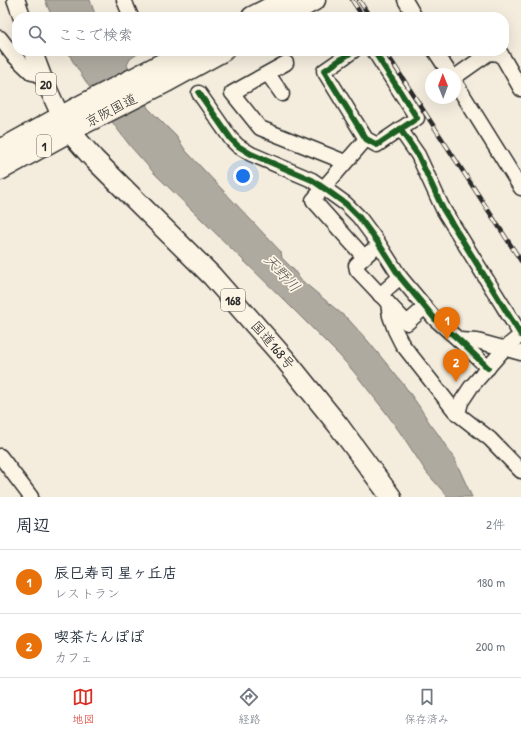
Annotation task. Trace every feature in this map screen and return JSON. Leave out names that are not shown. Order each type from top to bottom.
[{"type":"highway","points":[[261,12],[284,0]]},
{"type":"highway","points":[[293,12],[315,0]]},
{"type":"highway","name":"京阪国道","points":[[164,73],[182,56]]},
{"type":"highway","name":"京阪国道","points":[[0,150],[65,124],[164,73],[210,56]]},
{"type":"highway","name":"京阪国道","points":[[0,170],[65,124]]},
{"type":"highway","name":"国道168号","points":[[65,124],[94,159],[212,276],[284,358],[338,425],[390,497]]},
{"type":"main road","points":[[16,0],[20,12]]},
{"type":"main road","name":"20","points":[[35,56],[65,124]]},
{"type":"street","points":[[124,0],[129,12]]},
{"type":"street","points":[[405,0],[412,12]]},
{"type":"street","points":[[0,38],[12,54]]},
{"type":"street","points":[[14,56],[32,73],[42,75]]},
{"type":"street","points":[[346,56],[324,71],[366,139],[377,145],[417,118],[377,56]]},
{"type":"street","points":[[438,56],[446,68]]},
{"type":"street","points":[[461,72],[483,56]]},
{"type":"street","points":[[502,56],[521,89]]},
{"type":"street","points":[[286,63],[232,93],[260,128],[345,162]]},
{"type":"street","points":[[268,74],[282,94]]},
{"type":"street","points":[[461,92],[521,188]]},
{"type":"street","points":[[199,93],[231,139],[238,146],[251,154],[312,180],[346,204],[359,217],[379,244],[400,277],[435,319],[488,368]]},
{"type":"street","points":[[400,129],[418,155],[443,209],[521,335],[505,348],[471,387],[461,402],[458,414]]},
{"type":"street","points":[[364,257],[313,200],[366,139]]},
{"type":"street","points":[[379,244],[356,265],[357,270],[407,323],[425,307]]},
{"type":"street","points":[[384,299],[400,277]]},
{"type":"street","points":[[384,299],[395,330],[402,344],[454,410],[490,439],[521,471]]},
{"type":"street","points":[[459,340],[477,341],[521,353]]},
{"type":"street","points":[[0,456],[31,497]]},
{"type":"water","points":[[45,0],[90,0],[94,12],[50,12]]},
{"type":"water","name":"天野川","points":[[70,56],[134,56],[130,59],[127,65],[148,108],[176,136],[186,151],[281,252],[282,258],[294,270],[300,279],[349,320],[368,341],[404,385],[438,434],[455,460],[472,497],[448,497],[427,473],[387,414],[339,355],[155,174],[131,147],[115,126]]},
{"type":"railway","points":[[352,0],[360,12]]},
{"type":"railway","points":[[359,0],[367,12]]},
{"type":"railway","points":[[388,56],[521,261]]},
{"type":"cycle path","points":[[346,56],[324,71],[366,139],[377,145],[417,118],[377,56]]},
{"type":"cycle path","points":[[199,93],[231,139],[238,146],[251,154],[312,180],[346,204],[359,217],[379,244],[400,277],[435,319],[488,368]]},
{"type":"cycle path","points":[[400,129],[418,155],[443,209],[521,335]]},
{"type":"place","name":"辰巳寿司 星ヶ丘店","points":[[447,340]]},
{"type":"place","name":"喫茶たんぽぽ","points":[[456,382]]}]
